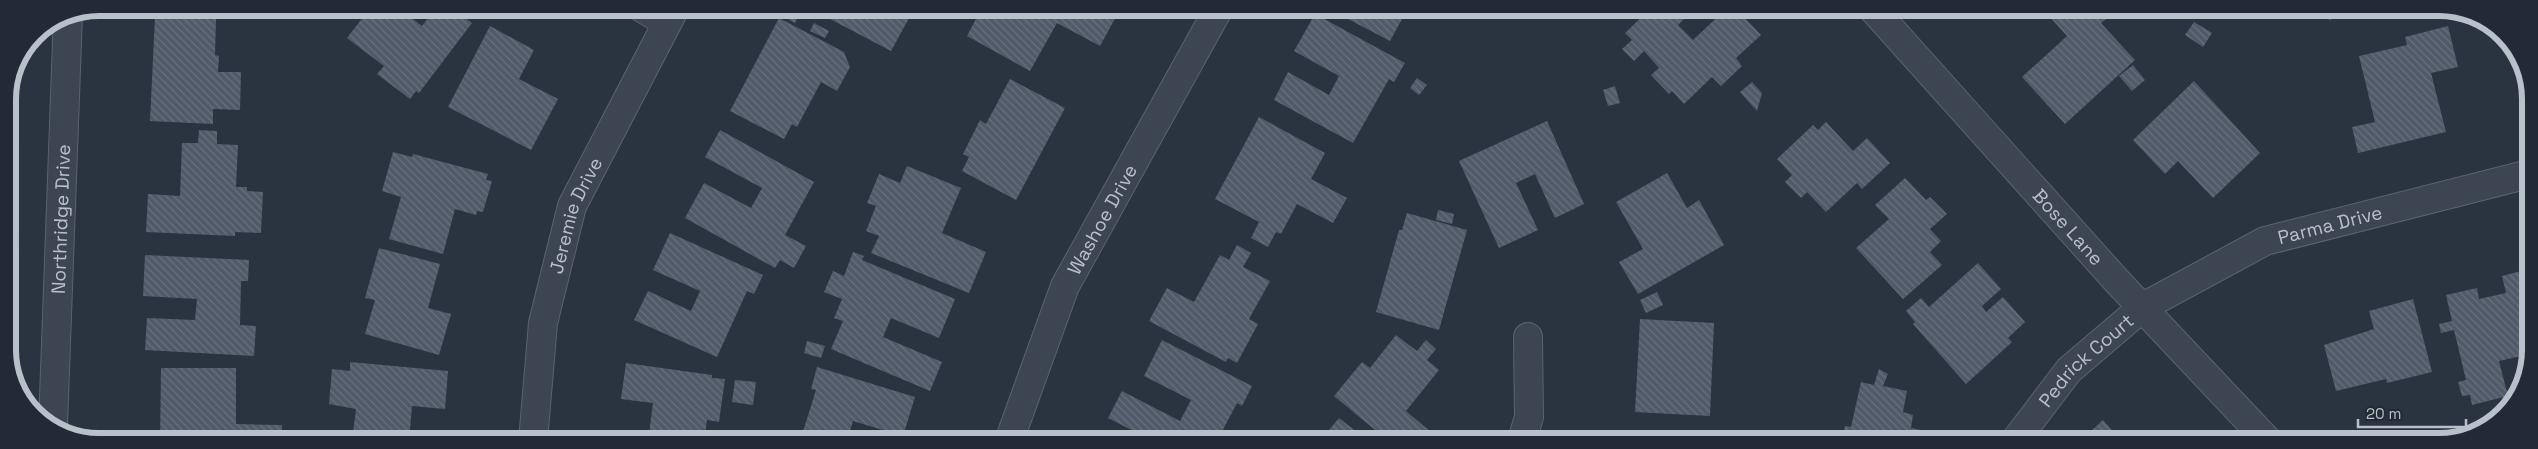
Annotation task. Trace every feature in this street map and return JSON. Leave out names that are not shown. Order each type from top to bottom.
[{"type":"street","name":"Jeremie Drive","points":[[534,433],[543,323],[572,206],[670,16]]},
{"type":"street","name":"Washoe Drive","points":[[1012,433],[1065,286],[1215,16]]},
{"type":"street","name":"Bose Lane","points":[[1884,16],[2116,280],[2261,433]]},
{"type":"street","name":"Northridge Drive","points":[[53,418],[68,23]]},
{"type":"street","name":"Parma Drive","points":[[2143,307],[2264,241],[2522,176]]},
{"type":"street","name":"Pedrick Court","points":[[2021,433],[2069,370],[2143,307]]},
{"type":"street","points":[[1524,433],[1529,417],[1528,337]]},
{"type":"building","points":[[364,16],[399,16],[402,18],[403,16],[409,16],[422,26],[430,16],[462,16],[472,23],[419,93],[416,91],[410,99],[377,74],[384,66],[347,38]]},
{"type":"building","points":[[783,16],[798,16],[795,23]]},
{"type":"building","points":[[824,16],[910,16],[891,51]]},
{"type":"building","points":[[977,16],[989,16],[994,19],[996,16],[1116,16],[1100,46],[1057,23],[1030,71],[967,36]]},
{"type":"building","points":[[1314,16],[1319,16],[1405,63],[1394,82],[1389,79],[1353,143],[1274,100],[1288,72],[1329,95],[1339,76],[1294,51]]},
{"type":"building","points":[[1342,16],[1404,16],[1390,41]]},
{"type":"building","points":[[1643,16],[1687,16],[1678,25],[1693,40],[1718,16],[1743,16],[1761,35],[1736,58],[1742,66],[1721,86],[1712,77],[1684,104],[1672,91],[1669,94],[1651,75],[1659,68],[1644,51],[1634,61],[1622,49],[1632,40],[1625,33]]},
{"type":"building","points":[[2049,16],[2104,16],[2106,19],[2101,23],[2135,60],[2065,124],[2022,77],[2067,36]]},
{"type":"building","points":[[2328,16],[2345,16],[2329,20]]},
{"type":"building","points":[[155,17],[216,19],[215,55],[219,56],[218,72],[241,72],[240,110],[213,109],[213,124],[150,121]]},
{"type":"building","points":[[779,18],[844,52],[850,67],[837,91],[821,82],[797,127],[792,124],[784,139],[730,111]]},
{"type":"building","points":[[2194,22],[2212,33],[2203,47],[2185,35]]},
{"type":"building","points":[[814,23],[829,31],[825,38],[810,31]]},
{"type":"building","points":[[490,26],[534,50],[519,79],[558,99],[531,150],[448,107]]},
{"type":"building","points":[[2448,26],[2458,67],[2431,73],[2446,132],[2358,153],[2352,127],[2375,122],[2359,56],[2407,45],[2405,37]]},
{"type":"building","points":[[2133,65],[2145,80],[2132,91],[2119,76]]},
{"type":"building","points":[[1417,78],[1427,85],[1419,95],[1410,88]]},
{"type":"building","points":[[1010,79],[1065,108],[1016,200],[962,171],[969,157],[963,154],[980,120],[986,124]]},
{"type":"building","points":[[2194,81],[2260,153],[2213,198],[2178,161],[2165,174],[2133,140]]},
{"type":"building","points":[[1752,82],[1762,93],[1757,111],[1740,92]]},
{"type":"building","points":[[1615,86],[1620,103],[1608,106],[1603,90]]},
{"type":"building","points":[[1259,117],[1325,153],[1311,179],[1347,198],[1333,223],[1297,204],[1281,234],[1276,232],[1268,247],[1251,238],[1259,222],[1215,199]]},
{"type":"building","points":[[1547,121],[1584,204],[1555,218],[1535,174],[1516,183],[1538,230],[1499,248],[1459,161]]},
{"type":"building","points":[[1826,122],[1853,151],[1867,138],[1890,163],[1862,189],[1857,183],[1826,212],[1807,192],[1801,198],[1785,182],[1792,175],[1777,159],[1813,125],[1818,130]]},
{"type":"building","points":[[199,130],[217,131],[217,144],[238,145],[236,187],[247,187],[247,191],[263,192],[261,233],[235,232],[235,236],[146,232],[148,194],[180,196],[182,143],[198,143]]},
{"type":"building","points":[[720,130],[814,182],[785,235],[806,246],[794,268],[780,260],[775,268],[685,218],[704,183],[751,208],[762,188],[705,157]]},
{"type":"building","points":[[393,152],[412,157],[413,154],[488,174],[486,180],[492,181],[483,212],[477,211],[476,215],[455,209],[443,254],[389,239],[401,197],[382,191]]},
{"type":"building","points":[[907,166],[961,188],[942,233],[986,252],[969,293],[871,253],[879,236],[866,231],[876,206],[867,203],[879,174],[900,183]]},
{"type":"building","points":[[1667,173],[1687,208],[1699,200],[1724,245],[1638,294],[1619,262],[1643,249],[1616,202]]},
{"type":"building","points":[[1905,178],[1926,200],[1930,197],[1947,214],[1930,229],[1941,241],[1930,252],[1942,265],[1903,299],[1856,248],[1889,219],[1875,205]]},
{"type":"building","points":[[1438,210],[1454,214],[1452,224],[1436,220]]},
{"type":"building","points":[[1407,213],[1467,230],[1439,330],[1376,312],[1399,230],[1402,230]]},
{"type":"building","points":[[670,233],[763,275],[754,294],[747,291],[717,357],[634,320],[648,291],[691,311],[700,291],[653,270]]},
{"type":"building","points":[[1237,245],[1251,253],[1243,267],[1270,281],[1249,319],[1258,324],[1237,363],[1228,358],[1226,362],[1149,321],[1167,288],[1194,302],[1220,255],[1229,260]]},
{"type":"building","points":[[379,248],[440,264],[428,308],[451,314],[439,355],[365,334],[375,300],[365,298]]},
{"type":"building","points":[[853,252],[864,256],[862,260],[955,299],[939,338],[891,318],[883,337],[942,362],[930,391],[831,349],[843,321],[834,318],[842,299],[824,292],[833,271],[844,276]]},
{"type":"building","points":[[145,255],[249,260],[248,281],[241,281],[240,325],[256,326],[254,356],[145,350],[147,318],[195,320],[197,299],[143,296]]},
{"type":"building","points":[[1978,263],[2001,289],[1982,306],[1986,312],[2003,297],[2025,322],[2008,338],[2012,342],[1966,384],[1913,324],[1915,322],[1906,311],[1921,298],[1929,307]]},
{"type":"building","points":[[2522,271],[2521,356],[2499,361],[2508,396],[2472,405],[2470,395],[2462,396],[2458,382],[2466,380],[2454,330],[2441,333],[2439,324],[2452,321],[2446,295],[2477,288],[2479,299],[2506,293],[2502,276]]},
{"type":"building","points":[[1657,292],[1663,305],[1646,313],[1640,300]]},
{"type":"building","points":[[2413,299],[2432,372],[2387,383],[2386,379],[2336,391],[2324,345],[2374,329],[2369,311]]},
{"type":"building","points":[[1640,319],[1714,323],[1710,416],[1635,412]]},
{"type":"building","points":[[1396,335],[1417,351],[1426,340],[1436,349],[1427,360],[1439,370],[1406,411],[1430,433],[1379,433],[1334,396],[1362,362],[1370,368]]},
{"type":"building","points":[[1162,340],[1252,386],[1242,406],[1237,403],[1221,433],[1137,433],[1108,418],[1122,391],[1180,421],[1191,400],[1144,376]]},
{"type":"building","points":[[807,341],[825,346],[821,358],[804,353]]},
{"type":"building","points":[[350,362],[448,371],[445,409],[412,406],[410,433],[353,433],[356,409],[329,404],[332,369],[350,371]]},
{"type":"building","points":[[626,363],[712,375],[712,378],[725,379],[719,422],[707,420],[705,433],[649,433],[653,403],[621,399]]},
{"type":"building","points":[[817,367],[915,397],[904,433],[893,433],[853,421],[849,433],[803,433],[816,390],[811,389]]},
{"type":"building","points":[[161,368],[236,368],[236,424],[282,425],[282,433],[160,433]]},
{"type":"building","points":[[1879,369],[1888,374],[1883,386],[1907,391],[1903,412],[1913,415],[1911,428],[1932,433],[1844,433],[1845,426],[1851,427],[1861,382],[1874,385]]},
{"type":"building","points":[[735,380],[756,382],[753,405],[732,402]]},
{"type":"building","points":[[1339,418],[1358,433],[1327,433]]},
{"type":"building","points":[[2103,420],[2114,433],[2089,433]]}]
